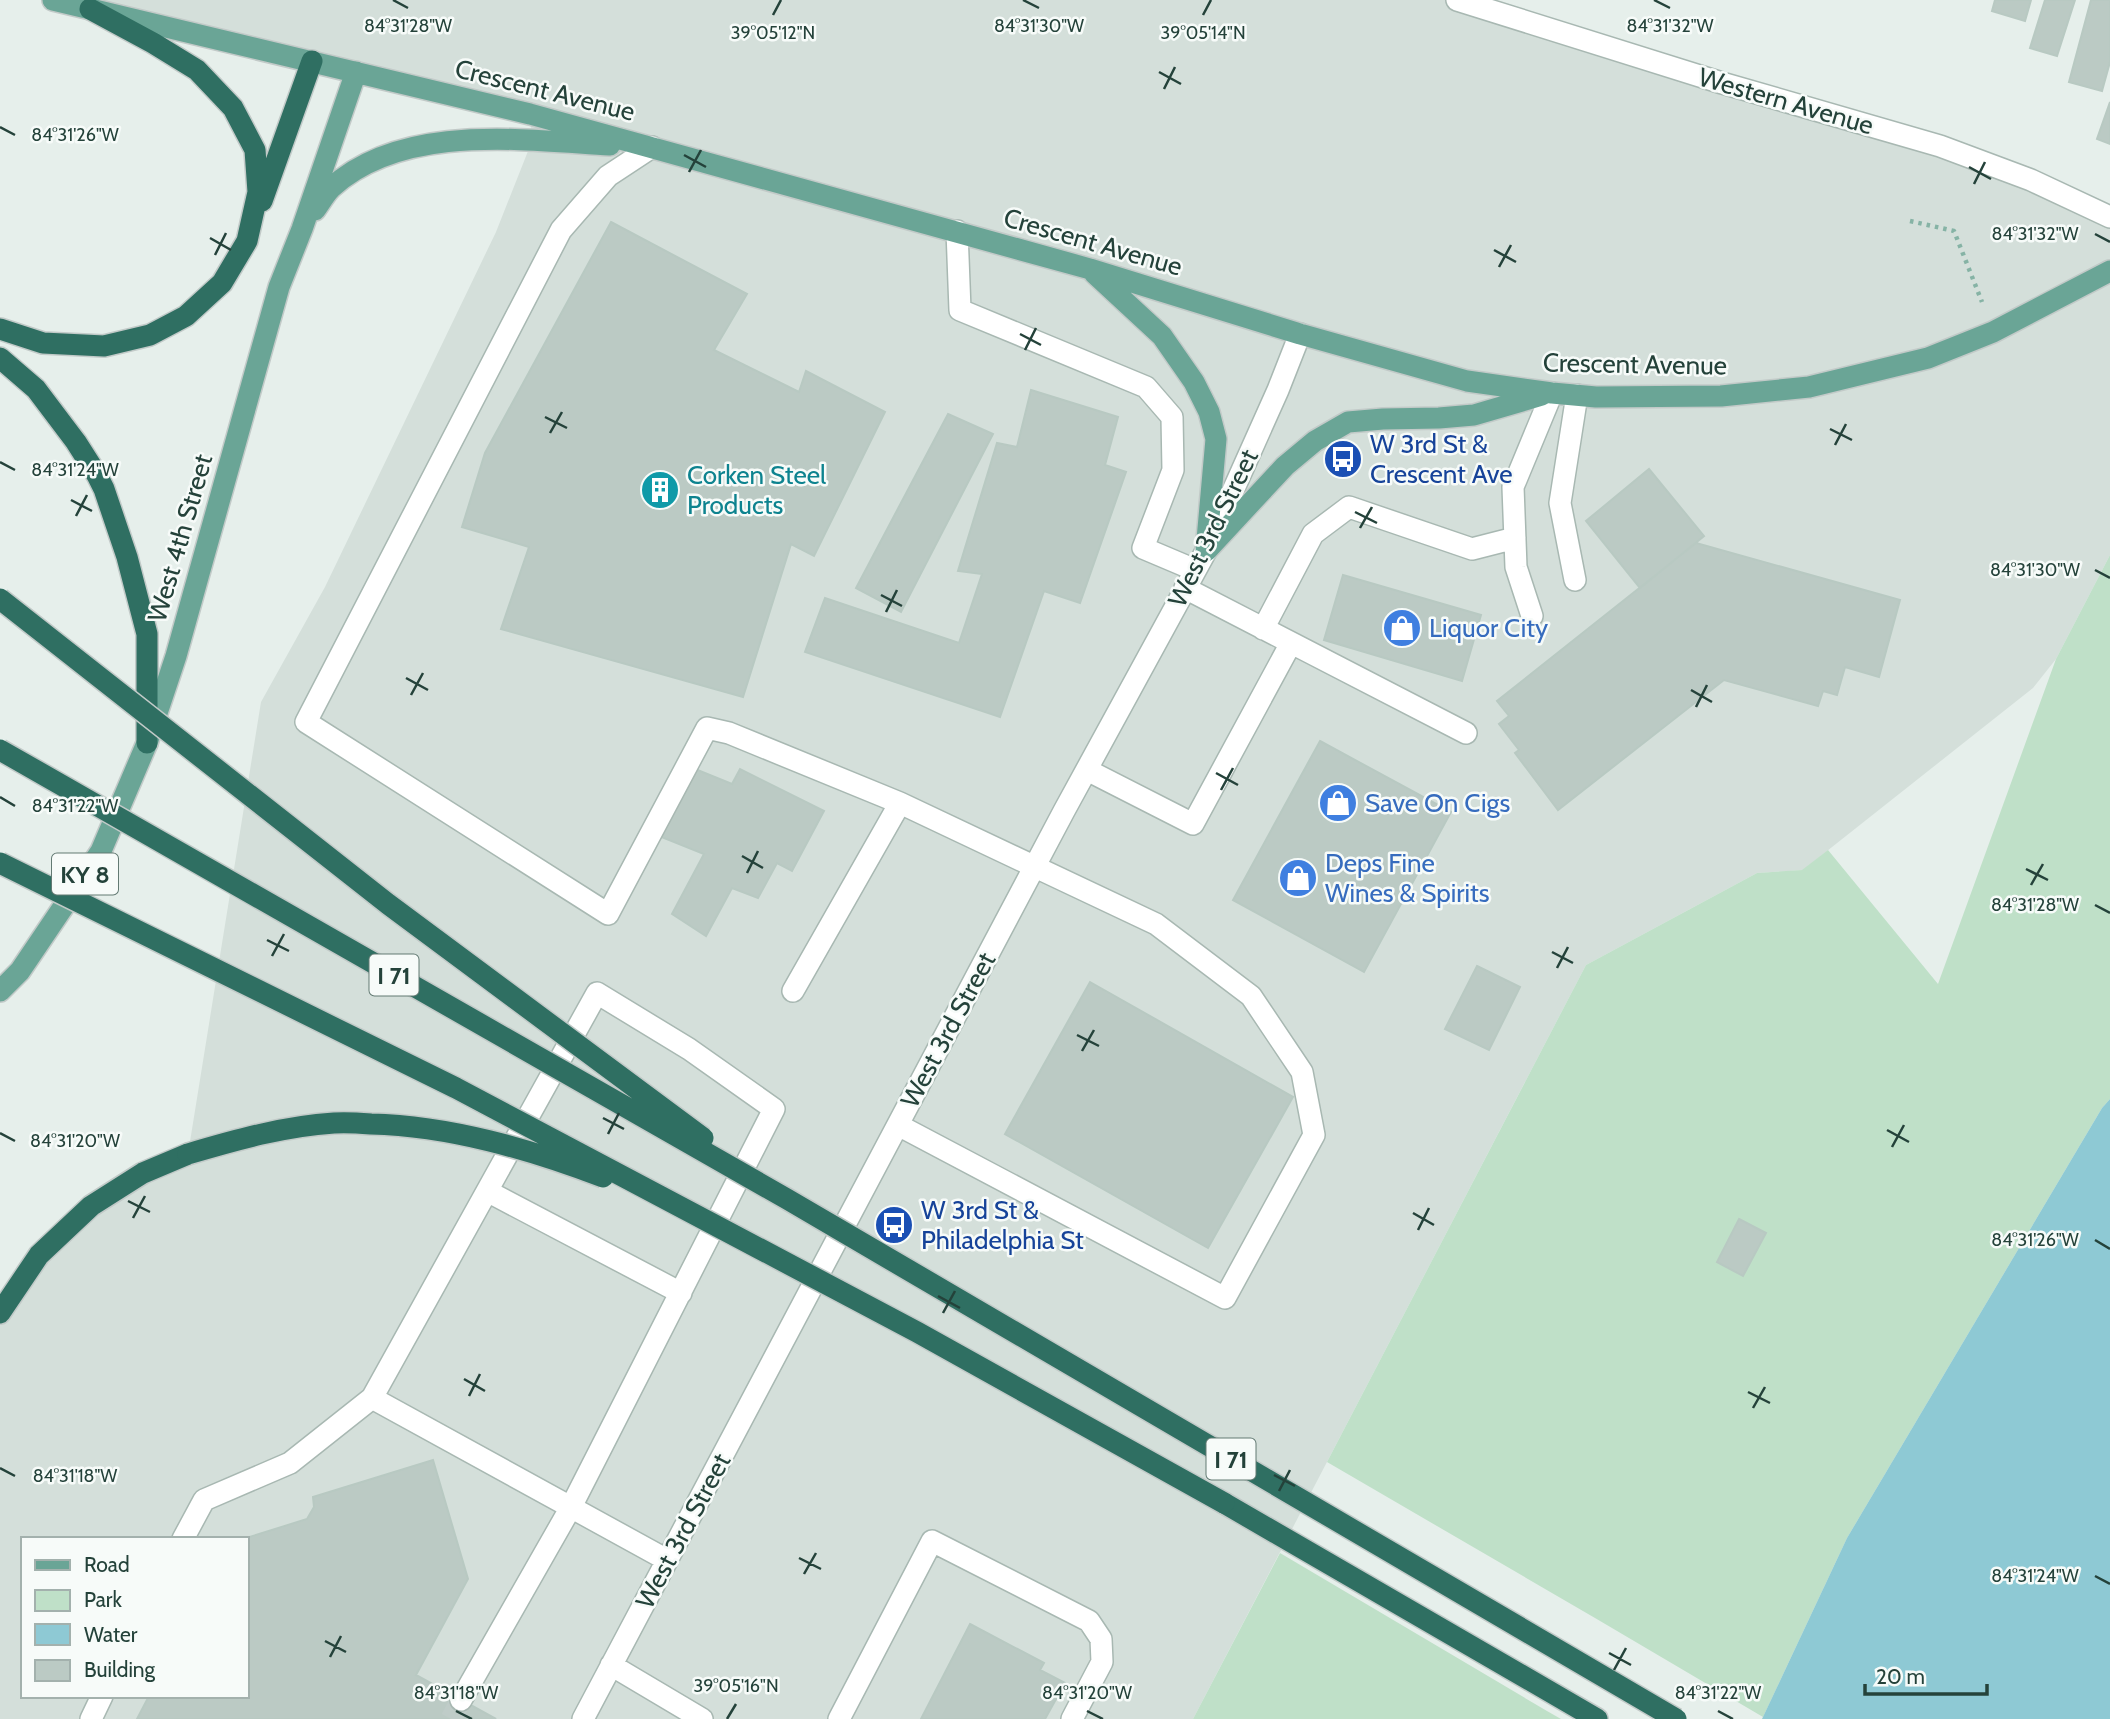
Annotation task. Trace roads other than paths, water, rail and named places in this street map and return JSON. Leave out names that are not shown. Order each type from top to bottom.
[{"type":"highway","points":[[90,9],[197,70],[233,108],[255,150],[258,192],[247,241]]},
{"type":"highway","points":[[0,329],[43,343],[104,346],[150,335],[186,316],[222,283],[247,241],[312,61]]},
{"type":"highway","points":[[0,358],[36,389],[76,442],[104,489],[127,557],[147,635],[147,743]]},
{"type":"highway","points":[[0,600],[399,912],[787,1199]]},
{"type":"highway","name":"I 71","points":[[0,750],[787,1199],[1676,1719]]},
{"type":"highway","name":"I 71","points":[[0,863],[456,1088],[929,1339],[1224,1503],[1597,1719]]},
{"type":"highway","points":[[0,1313],[39,1255],[91,1206],[143,1173],[188,1154],[281,1130],[334,1122],[398,1125],[465,1135],[588,1171],[699,1216]]},
{"type":"main road","name":"Crescent Avenue","points":[[53,0],[530,114],[1090,269],[1300,334],[1467,381],[1552,393],[1596,397],[1721,396],[1809,387],[1928,358],[1993,332],[2110,271]]},
{"type":"main road","name":"West 4th Street","points":[[0,991],[20,971],[101,851],[147,743],[176,656],[279,286],[302,229],[356,72]]},
{"type":"main road","name":"KY 8","points":[[302,229],[329,189],[360,167],[406,149],[460,139],[652,147]]},
{"type":"main road","points":[[1090,269],[1162,336],[1194,382],[1209,412],[1216,439],[1206,551]]},
{"type":"main road","points":[[1206,551],[1284,466],[1315,442],[1348,422],[1474,415],[1552,393]]},
{"type":"street","name":"Western Avenue","points":[[1457,0],[1708,79],[1940,146],[2031,180],[2110,217]]},
{"type":"street","points":[[652,147],[608,176],[561,230],[306,722],[608,914],[707,729],[729,733],[900,803],[1156,923],[1251,996],[1302,1072],[1314,1135],[1225,1298],[898,1125]]},
{"type":"street","points":[[957,232],[960,310],[1146,387],[1172,416],[1173,470],[1143,548],[1263,629],[1466,733]]},
{"type":"street","name":"West 3rd Street","points":[[583,1719],[1206,551],[1300,334]]},
{"type":"street","points":[[1532,616],[1516,567],[1513,488],[1552,393]]},
{"type":"street","points":[[1576,580],[1560,503],[1577,395]]},
{"type":"street","points":[[1263,629],[1313,534],[1349,507],[1472,549],[1515,538]]},
{"type":"street","points":[[1087,770],[1193,824],[1291,643]]},
{"type":"street","points":[[793,990],[900,803]]},
{"type":"street","points":[[184,1537],[204,1500],[290,1463],[372,1398],[597,993],[689,1049],[774,1109],[571,1507],[461,1700]]},
{"type":"street","points":[[487,1191],[681,1293]]},
{"type":"street","points":[[372,1398],[667,1560]]},
{"type":"street","points":[[839,1719],[932,1541],[1089,1621],[1101,1639],[1102,1661],[1072,1719]]},
{"type":"street","points":[[611,1665],[702,1719]]},
{"type":"street","points":[[91,1719],[101,1698]]},
{"type":"water","points":[[2110,1099],[2110,1719],[1762,1719],[1847,1538],[2102,1108]]},
{"type":"tunnel","points":[[451,1719],[461,1700]]},
{"type":"place","name":"W 3rd St & Crescent Ave","points":[[1343,459]]},
{"type":"place","name":"Corken Steel Products","points":[[660,490]]},
{"type":"place","name":"Liquor City","points":[[1402,628]]},
{"type":"place","name":"Save On Cigs","points":[[1338,803]]},
{"type":"place","name":"Deps Fine Wines & Spirits","points":[[1298,878]]},
{"type":"place","name":"W 3rd St & Philadelphia St","points":[[894,1225]]}]
